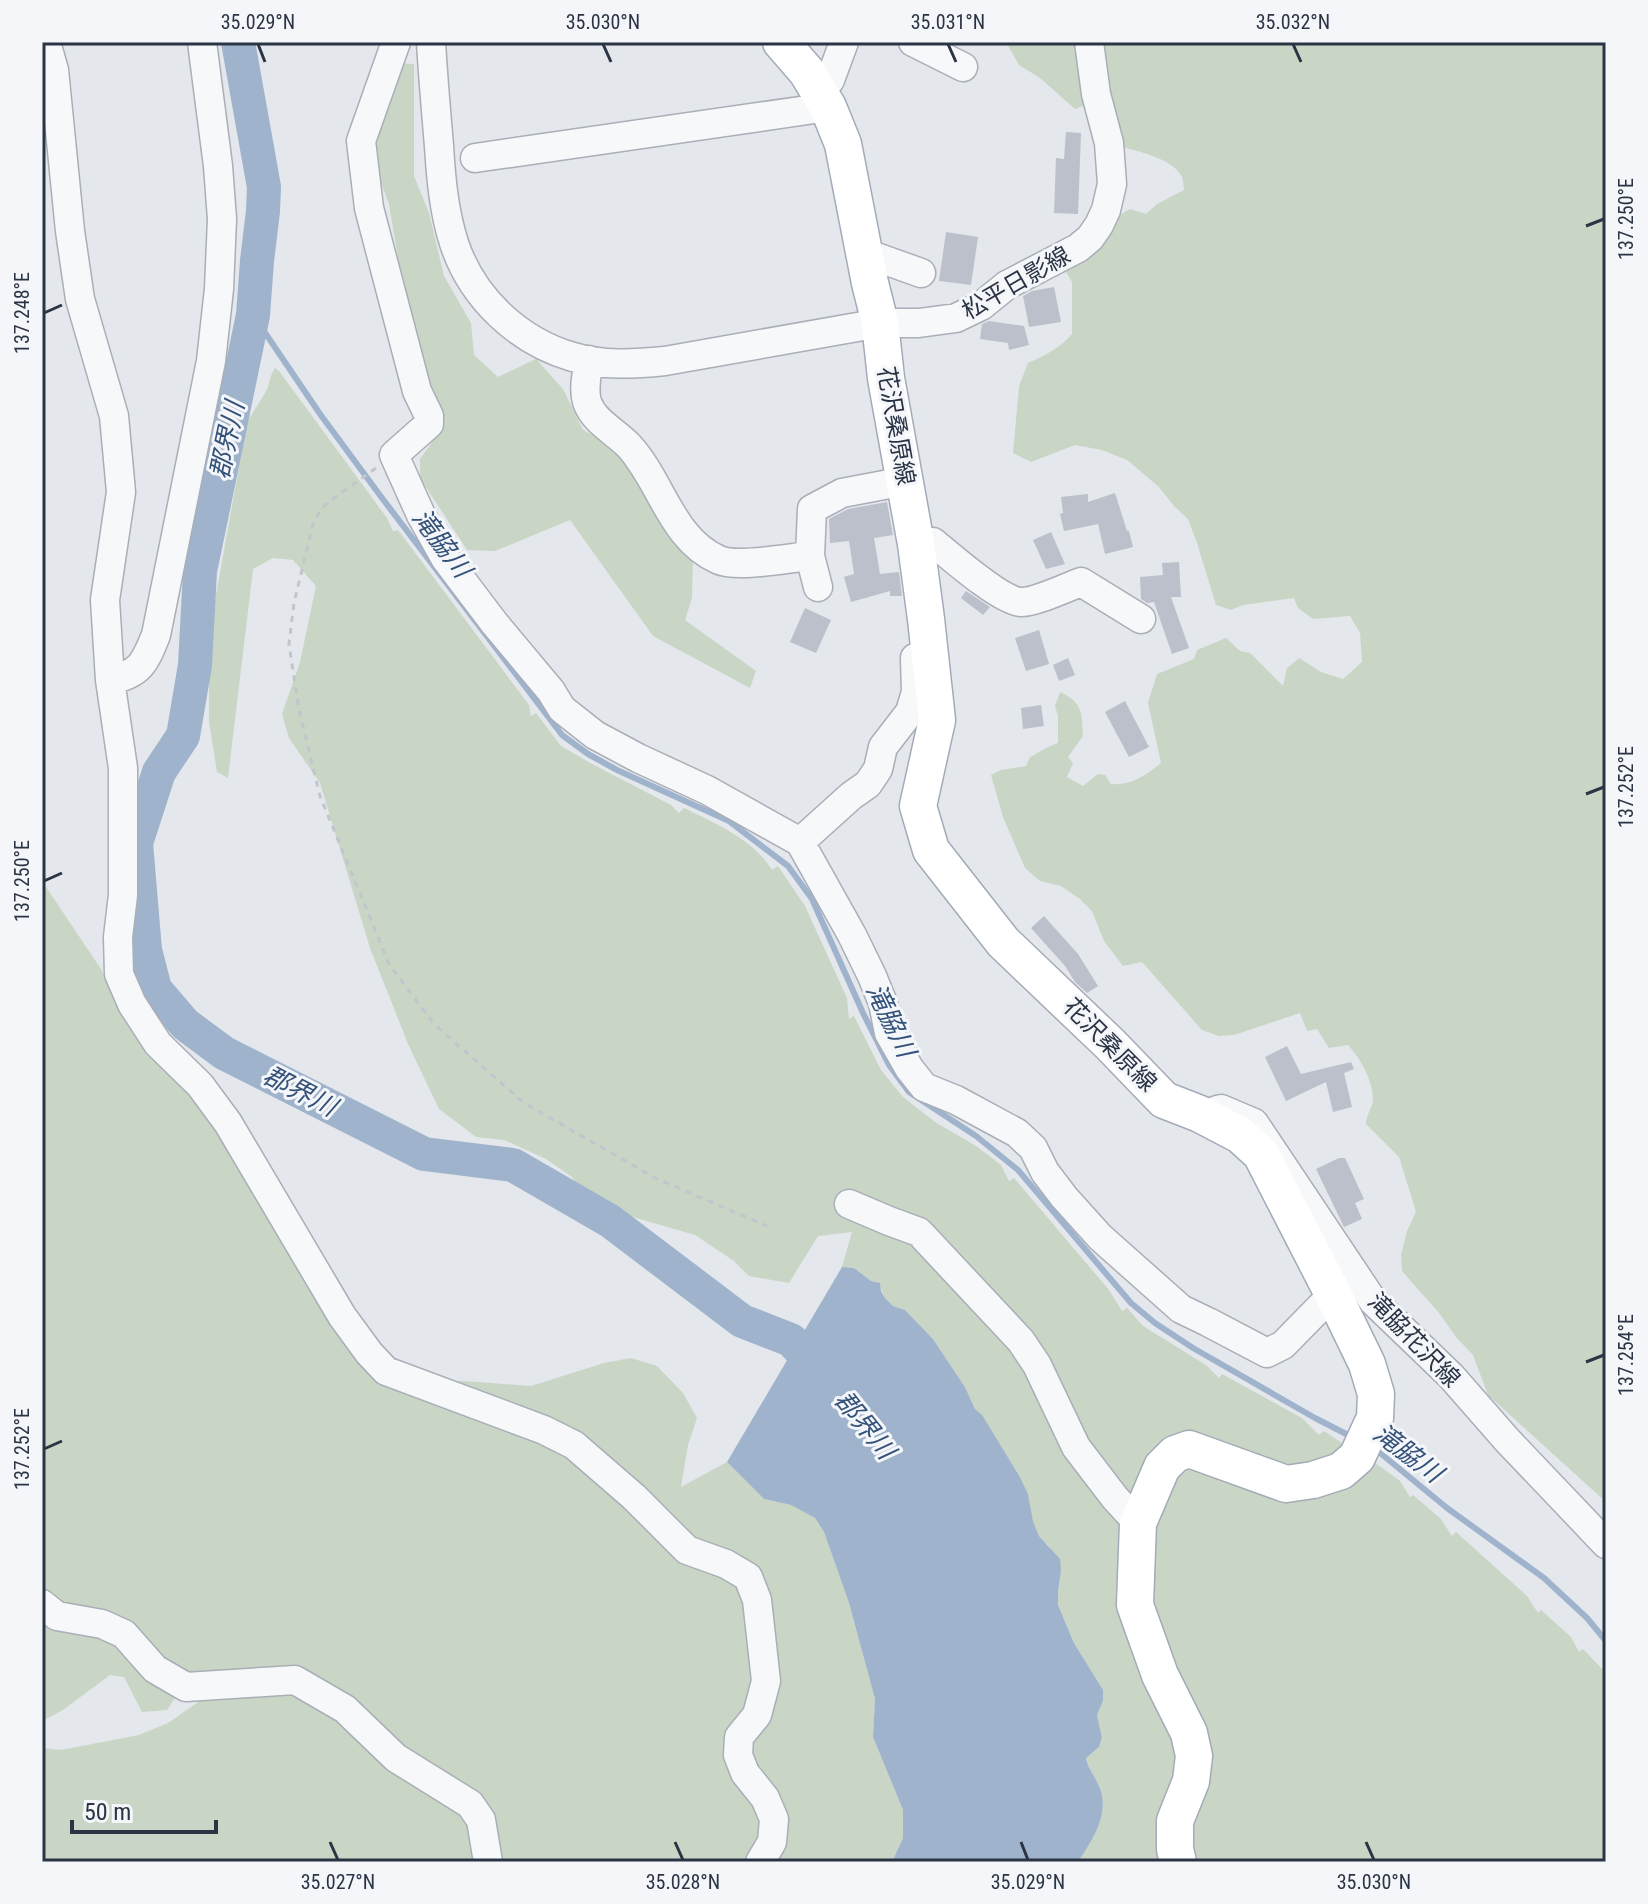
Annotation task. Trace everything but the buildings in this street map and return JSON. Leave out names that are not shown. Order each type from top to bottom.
[{"type":"main road","name":"花沢桑原線","points":[[781,42],[807,72],[824,100],[843,144],[880,323],[886,378],[916,544],[937,720],[918,806],[931,850],[1003,942],[1164,1100],[1240,1135],[1261,1154],[1367,1364],[1376,1394],[1375,1418],[1363,1445],[1341,1471],[1286,1484],[1189,1449],[1175,1454],[1162,1467],[1138,1523],[1135,1605],[1160,1675],[1189,1733],[1194,1756],[1191,1781],[1175,1821],[1178,1862]]},
{"type":"street","points":[[46,42],[54,70],[80,299],[114,416],[121,492],[105,600],[110,680],[123,768],[123,895],[118,937],[119,974],[132,1004],[158,1044],[200,1085],[228,1123],[342,1316],[386,1371],[544,1430],[574,1445],[634,1497],[687,1550],[726,1564],[748,1577],[757,1600],[766,1681],[757,1715],[739,1737],[738,1755],[745,1773],[765,1798],[774,1819],[772,1842],[760,1862]]},
{"type":"street","points":[[110,680],[125,677],[145,662],[156,635],[211,361],[219,289],[222,219],[202,42]]},
{"type":"street","points":[[396,42],[361,141],[369,208],[417,391],[429,416],[429,424],[394,455],[421,515],[445,558],[562,709],[595,735],[707,790],[800,842],[865,962],[883,1003],[889,1033],[924,1087],[956,1100],[1017,1133],[1033,1148],[1045,1172],[1064,1197],[1100,1237],[1181,1309],[1267,1353],[1283,1345],[1333,1294]]},
{"type":"street","name":"松平日影線","points":[[431,42],[446,211],[454,244],[466,273],[502,318],[526,336],[575,358],[607,363],[665,361],[880,323],[919,323],[956,318],[981,306],[1030,271],[1078,248],[1099,225],[1112,184],[1109,143],[1096,94],[1089,42]]},
{"type":"street","points":[[475,158],[824,100],[844,42]]},
{"type":"street","points":[[913,42],[963,67]]},
{"type":"street","points":[[865,253],[921,273]]},
{"type":"street","points":[[589,360],[585,391],[592,411],[641,460],[669,511],[695,544],[723,562],[810,556]]},
{"type":"street","points":[[818,587],[810,556],[812,509],[842,493],[905,481]]},
{"type":"street","points":[[916,544],[933,542],[1008,599],[1023,603],[1081,582],[1141,619]]},
{"type":"street","points":[[800,842],[868,784],[878,769],[883,747],[910,712],[916,692],[910,615],[924,606]]},
{"type":"street","name":"滝脇花沢線","points":[[1200,1114],[1221,1109],[1254,1123],[1373,1301],[1451,1376],[1606,1544]]},
{"type":"street","points":[[849,1204],[919,1232],[1021,1341],[1037,1365],[1076,1447],[1138,1523]]},
{"type":"street","points":[[42,1604],[57,1616],[102,1624],[124,1634],[155,1669],[186,1687],[295,1680],[345,1709],[396,1758],[470,1804],[481,1820],[488,1862]]},
{"type":"path","points":[[352,486],[326,504],[314,520],[294,603],[289,644],[299,710],[320,796],[389,964],[434,1024],[524,1103],[655,1178],[767,1226]]},
{"type":"green space","points":[[1006,42],[1081,42],[1085,105],[1075,109],[1040,78],[1019,65]]},
{"type":"green space","points":[[1100,42],[1606,42],[1606,1502],[1488,1395],[1473,1355],[1402,1271],[1401,1255],[1416,1212],[1399,1157],[1366,1124],[1373,1102],[1372,1091],[1361,1063],[1348,1045],[1329,1048],[1317,1029],[1307,1031],[1300,1013],[1234,1035],[1219,1036],[1202,1030],[1142,962],[1123,966],[1104,941],[1092,911],[1080,899],[1061,886],[1040,881],[1025,868],[1003,817],[991,775],[1026,766],[1030,757],[1058,743],[1055,706],[1060,692],[1077,705],[1082,721],[1083,736],[1068,757],[1073,763],[1067,777],[1083,786],[1098,774],[1105,775],[1111,784],[1118,784],[1138,779],[1161,763],[1148,703],[1157,674],[1194,659],[1197,650],[1226,638],[1240,651],[1250,653],[1283,686],[1287,668],[1299,658],[1321,672],[1343,679],[1362,662],[1360,633],[1350,616],[1313,619],[1298,608],[1294,598],[1243,605],[1231,610],[1216,605],[1188,519],[1159,487],[1127,460],[1102,450],[1075,445],[1031,462],[1013,453],[1019,386],[1028,363],[1052,351],[1072,334],[1072,282],[1066,272],[1067,267],[1113,219],[1130,209],[1146,214],[1157,204],[1184,190],[1182,177],[1171,165],[1119,146]]},
{"type":"green space","points":[[398,63],[414,64],[414,176],[429,213],[444,276],[471,323],[474,355],[498,377],[536,359],[563,389],[583,430],[626,453],[664,528],[693,556],[692,598],[685,620],[756,671],[750,688],[653,636],[570,520],[495,551],[467,550],[420,478],[420,459],[445,424],[408,318],[389,204],[368,147]]},
{"type":"green space","points":[[275,368],[387,518],[393,531],[398,530],[529,705],[531,716],[536,713],[561,746],[671,805],[679,813],[684,808],[721,826],[755,849],[772,870],[778,866],[805,906],[847,998],[849,1019],[854,1016],[881,1070],[903,1097],[1001,1165],[1009,1181],[1014,1178],[1109,1290],[1122,1311],[1127,1308],[1143,1326],[1206,1365],[1219,1378],[1222,1374],[1302,1418],[1319,1435],[1324,1431],[1348,1447],[1298,1472],[1203,1437],[1125,1524],[1181,1732],[1168,1862],[1078,1862],[1094,1836],[1103,1806],[1099,1786],[1086,1758],[1099,1747],[1102,1739],[1097,1715],[1103,1701],[1103,1690],[1074,1643],[1058,1605],[1061,1571],[1049,1546],[1039,1536],[1028,1494],[1020,1477],[933,1339],[905,1310],[893,1306],[885,1298],[879,1283],[871,1281],[854,1268],[842,1267],[852,1232],[818,1236],[789,1283],[749,1276],[734,1261],[695,1235],[612,1211],[582,1192],[572,1177],[546,1159],[504,1140],[476,1137],[439,1109],[408,1044],[370,948],[320,783],[289,738],[282,714],[300,662],[316,586],[293,560],[273,558],[253,569],[228,778],[217,772],[209,722],[209,634],[247,422],[267,390]]},
{"type":"green space","points":[[42,881],[101,969],[125,1018],[215,1121],[375,1376],[543,1440],[740,1588],[749,1609],[756,1684],[743,1713],[755,1801],[764,1826],[748,1862],[500,1862],[486,1808],[409,1757],[358,1705],[184,1674],[42,1593]]},
{"type":"green space","points":[[631,1358],[657,1366],[683,1393],[697,1418],[688,1445],[681,1487],[727,1462],[764,1499],[791,1505],[815,1518],[824,1532],[849,1603],[875,1699],[873,1737],[903,1810],[903,1838],[892,1862],[773,1862],[751,1761],[765,1594],[687,1540],[615,1468],[444,1382],[531,1386],[604,1363]]},
{"type":"green space","points":[[1370,1459],[1400,1481],[1410,1497],[1413,1495],[1440,1518],[1452,1536],[1456,1532],[1527,1596],[1538,1613],[1541,1610],[1571,1637],[1579,1652],[1583,1649],[1606,1673],[1606,1862],[1184,1862],[1170,1680],[1145,1575],[1165,1477],[1198,1463],[1279,1492]]},
{"type":"green space","points":[[42,1618],[102,1630],[177,1695],[167,1710],[142,1712],[124,1677],[110,1675],[63,1710],[42,1721]]},
{"type":"green space","points":[[297,1692],[466,1812],[480,1862],[42,1862],[42,1748],[61,1750],[139,1735],[168,1723],[204,1698]]},
{"type":"water","points":[[842,1267],[854,1268],[871,1281],[880,1283],[885,1298],[893,1306],[905,1310],[933,1339],[1020,1477],[1028,1494],[1039,1536],[1060,1559],[1058,1605],[1074,1643],[1103,1690],[1103,1701],[1097,1715],[1102,1738],[1099,1747],[1086,1758],[1099,1786],[1103,1806],[1094,1836],[1078,1862],[892,1862],[903,1838],[903,1810],[873,1737],[875,1699],[849,1603],[824,1532],[815,1518],[791,1505],[764,1499],[727,1462]]},
{"type":"waterway","name":"郡界川","points":[[238,42],[264,187],[263,211],[253,315],[200,571],[195,665],[183,736],[159,772],[136,843],[145,950],[155,989],[185,1024],[224,1053],[424,1154],[513,1165],[610,1221],[742,1321],[791,1340],[826,1378]]},
{"type":"waterway","name":"滝脇川","points":[[253,315],[320,414],[562,735],[617,770],[729,821],[788,866],[812,899],[889,1065],[909,1092],[976,1136],[1018,1170],[1131,1303],[1155,1323],[1193,1348],[1352,1437]]},
{"type":"waterway","name":"滝脇川","points":[[1373,1447],[1447,1508],[1544,1578],[1587,1618],[1606,1641]]}]
